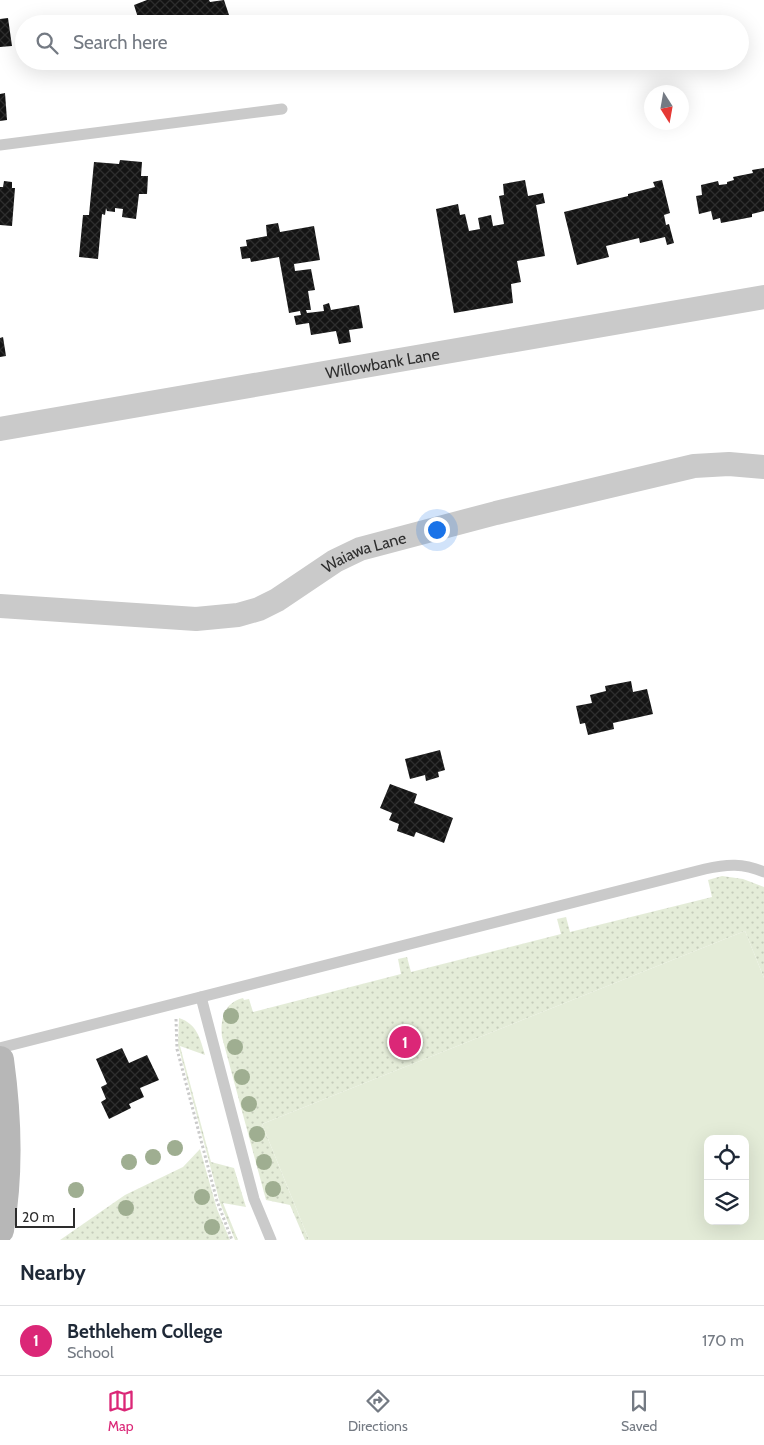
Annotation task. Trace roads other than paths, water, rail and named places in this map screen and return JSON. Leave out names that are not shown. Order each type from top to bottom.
[{"type":"main road","points":[[0,1060],[7,1116],[8,1149],[0,1230]]},
{"type":"street","name":"Willowbank Lane","points":[[0,430],[764,297]]},
{"type":"street","name":"Waiawa Lane","points":[[0,606],[196,619],[238,615],[259,609],[276,600],[335,561],[360,549],[496,513],[694,466],[712,464],[764,467]]},
{"type":"lane","points":[[0,145],[282,109]]},
{"type":"lane","points":[[0,1048],[705,869],[727,864],[740,865],[764,872]]},
{"type":"lane","points":[[201,998],[254,1199],[270,1240]]},
{"type":"place","name":"Bethlehem College","points":[[405,1042]]}]
